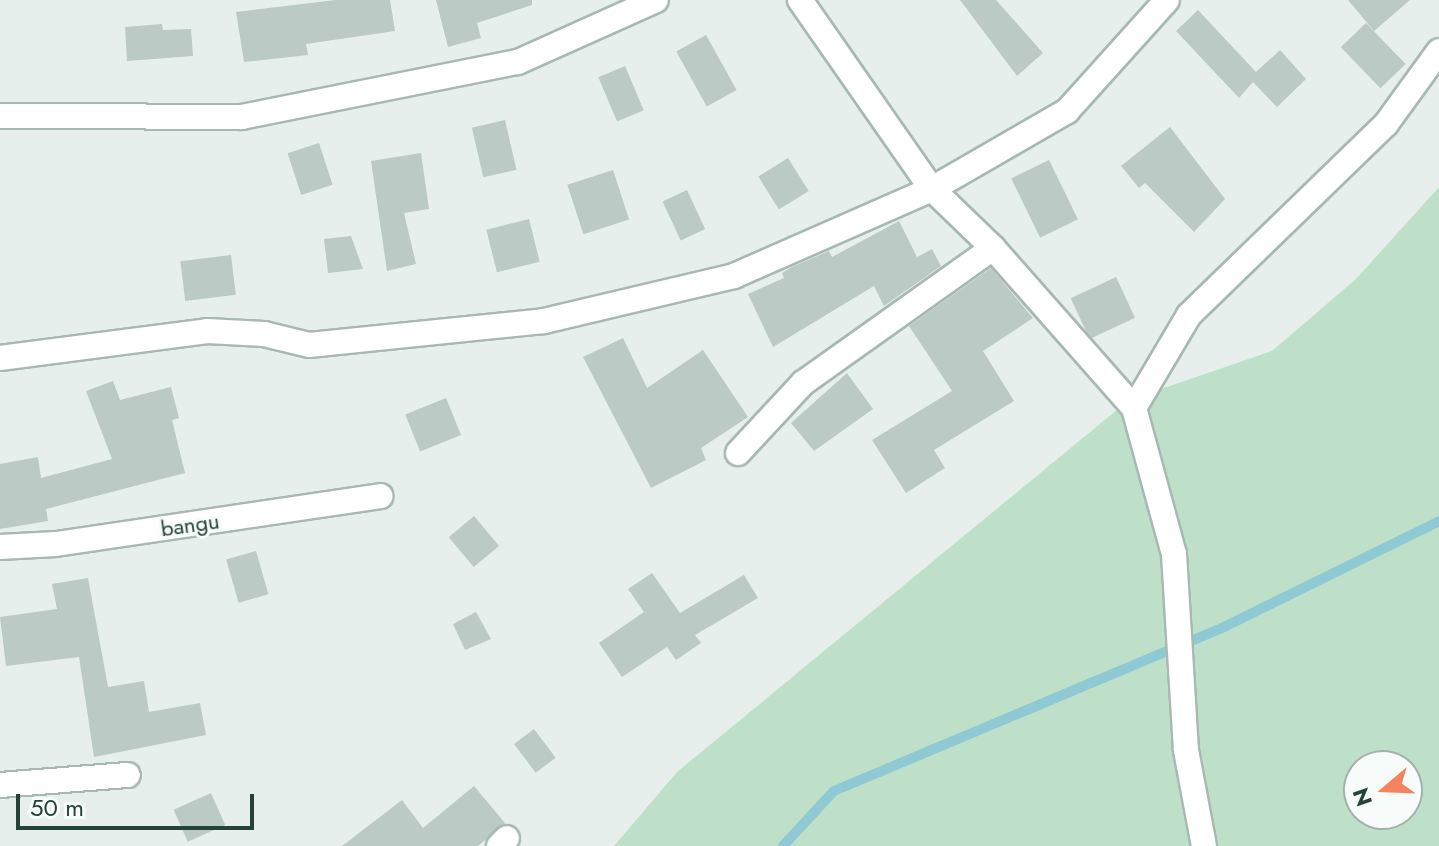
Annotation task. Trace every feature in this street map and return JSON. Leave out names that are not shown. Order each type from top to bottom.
[{"type":"street","points":[[0,116],[242,117],[518,62],[656,0]]},
{"type":"street","points":[[800,0],[932,189],[993,248],[1134,408],[1174,554],[1186,750],[1204,846]]},
{"type":"street","points":[[0,358],[207,331],[264,334],[309,345],[544,321],[734,276],[932,189],[1067,111],[1167,0]]},
{"type":"street","points":[[1134,408],[1189,315],[1386,124],[1439,51]]},
{"type":"street","points":[[738,453],[803,383],[993,248]]},
{"type":"street","name":"bangu","points":[[0,547],[56,544],[380,496]]},
{"type":"street","points":[[0,785],[128,775]]},
{"type":"green space","points":[[1439,187],[1439,846],[614,846],[677,772],[1129,400],[1272,351],[1356,279]]},
{"type":"building","points":[[336,0],[390,0],[395,31],[306,44],[308,55],[244,62],[236,12]]},
{"type":"building","points":[[436,0],[532,0],[532,5],[477,23],[481,38],[448,47]]},
{"type":"building","points":[[960,0],[996,0],[1043,53],[1017,76]]},
{"type":"building","points":[[1348,0],[1410,0],[1374,31]]},
{"type":"building","points":[[1198,10],[1256,72],[1280,50],[1306,79],[1277,107],[1253,82],[1239,98],[1176,31]]},
{"type":"building","points":[[1366,23],[1406,64],[1380,88],[1341,47]]},
{"type":"building","points":[[162,24],[163,30],[191,29],[193,56],[127,61],[125,27]]},
{"type":"building","points":[[706,35],[737,90],[707,107],[676,51]]},
{"type":"building","points":[[625,66],[644,110],[617,122],[598,77]]},
{"type":"building","points":[[505,120],[516,170],[483,177],[472,128]]},
{"type":"building","points":[[1170,127],[1225,199],[1194,232],[1145,183],[1139,188],[1121,166]]},
{"type":"building","points":[[319,143],[333,185],[301,195],[288,153]]},
{"type":"building","points":[[421,153],[429,209],[404,213],[416,264],[387,271],[371,161]]},
{"type":"building","points":[[788,158],[809,191],[779,210],[758,177]]},
{"type":"building","points":[[1049,160],[1078,219],[1040,238],[1011,178]]},
{"type":"building","points":[[613,170],[629,219],[583,234],[567,185]]},
{"type":"building","points":[[687,190],[705,229],[681,240],[663,201]]},
{"type":"building","points":[[529,219],[540,262],[497,272],[486,230]]},
{"type":"building","points":[[899,221],[917,257],[932,249],[941,266],[884,306],[874,286],[773,347],[748,294],[784,278],[782,273],[792,267],[829,251],[832,257]]},
{"type":"building","points":[[351,236],[363,269],[328,273],[324,239]]},
{"type":"building","points":[[231,255],[236,295],[185,301],[180,261]]},
{"type":"building","points":[[991,268],[1033,318],[983,351],[1014,401],[934,450],[945,468],[906,493],[872,440],[952,391],[909,326]]},
{"type":"building","points":[[1116,277],[1135,318],[1090,339],[1071,298]]},
{"type":"building","points":[[623,338],[647,388],[703,350],[748,417],[701,448],[706,460],[651,488],[583,357]]},
{"type":"building","points":[[847,373],[873,409],[814,451],[791,423]]},
{"type":"building","points":[[113,381],[120,400],[171,387],[179,418],[172,420],[185,473],[46,509],[48,521],[0,529],[0,464],[38,457],[41,478],[112,459],[86,391]]},
{"type":"building","points":[[446,398],[461,435],[420,452],[405,414]]},
{"type":"building","points":[[474,516],[499,546],[474,567],[449,537]]},
{"type":"building","points":[[256,551],[268,594],[239,603],[226,560]]},
{"type":"building","points":[[652,573],[680,613],[744,575],[758,598],[695,635],[701,643],[676,660],[667,647],[622,677],[599,643],[644,612],[628,589]]},
{"type":"building","points":[[88,578],[108,687],[144,681],[149,712],[200,703],[206,735],[94,757],[79,657],[6,666],[0,617],[57,609],[52,584]]},
{"type":"building","points":[[476,612],[491,639],[465,650],[453,624]]},
{"type":"building","points":[[534,729],[556,758],[536,773],[514,744]]},
{"type":"building","points":[[474,786],[505,823],[478,846],[342,846],[402,800],[423,828]]},
{"type":"building","points":[[211,793],[225,825],[188,842],[174,810]]},
{"type":"waterway","points":[[783,846],[834,791],[1226,626],[1439,521]]}]
